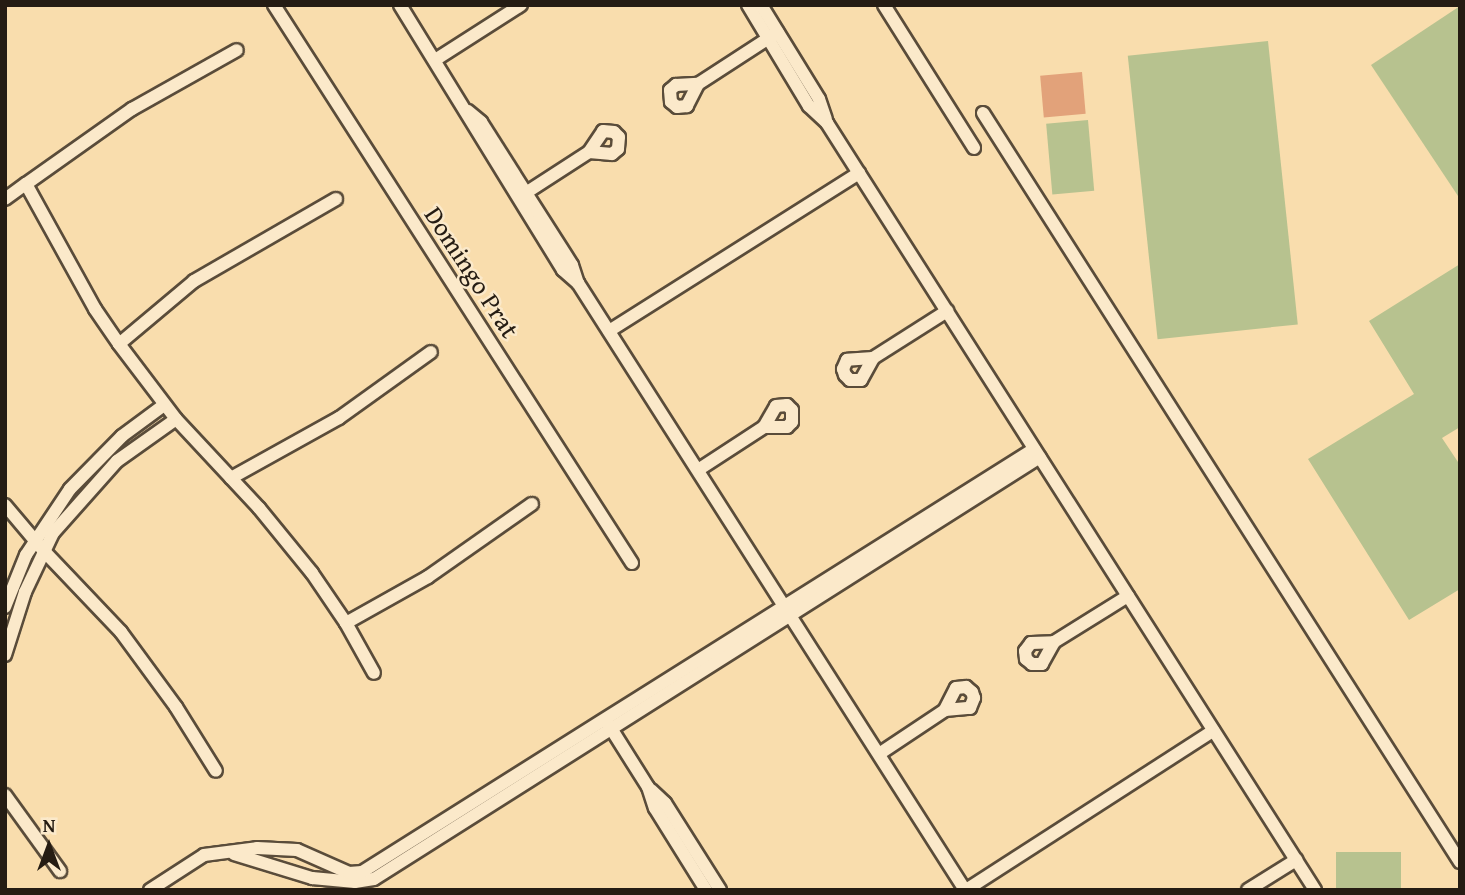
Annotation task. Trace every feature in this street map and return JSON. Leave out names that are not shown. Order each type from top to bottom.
[{"type":"street","name":"Domingo Prat","points":[[274,5],[632,563]]},
{"type":"street","points":[[400,5],[467,110],[481,122],[522,196],[572,265],[578,283],[966,890],[1213,731]]},
{"type":"street","points":[[435,60],[521,5]]},
{"type":"street","points":[[748,5],[819,99],[827,123],[1313,888]]},
{"type":"street","points":[[761,5],[773,35]]},
{"type":"street","points":[[884,5],[974,148]]},
{"type":"street","points":[[698,83],[773,35]]},
{"type":"street","points":[[5,199],[132,109],[237,50]]},
{"type":"street","points":[[983,113],[1460,862]]},
{"type":"street","points":[[522,196],[589,152]]},
{"type":"street","points":[[609,331],[859,173]]},
{"type":"street","points":[[26,184],[88,298],[119,344],[164,405],[286,540],[346,623],[374,673]]},
{"type":"street","points":[[119,344],[194,281],[336,199]]},
{"type":"street","points":[[873,358],[947,311]]},
{"type":"street","points":[[230,478],[339,418],[431,352]]},
{"type":"street","points":[[5,607],[70,489],[93,463],[164,405]]},
{"type":"street","points":[[5,655],[39,545],[99,479],[138,444],[176,419]]},
{"type":"street","points":[[698,470],[764,427]]},
{"type":"street","points":[[223,851],[312,878],[355,882],[374,879],[608,724],[1037,453]]},
{"type":"street","points":[[5,505],[121,632],[176,707],[216,771]]},
{"type":"street","points":[[346,623],[428,577],[532,505]]},
{"type":"street","points":[[1054,642],[1128,596]]},
{"type":"street","points":[[879,754],[945,710]]},
{"type":"street","points":[[608,724],[648,787],[665,803],[707,887]]},
{"type":"street","points":[[5,795],[60,871]]},
{"type":"street","points":[[150,890],[204,855],[257,848],[297,850],[349,873],[374,879]]},
{"type":"street","points":[[1248,890],[1296,860]]},
{"type":"green space","points":[[1460,6],[1460,199],[1371,65]]},
{"type":"green space","points":[[1268,41],[1298,324],[1158,339],[1128,56]]},
{"type":"green space","points":[[1088,120],[1094,191],[1052,194],[1046,124]]},
{"type":"green space","points":[[1460,264],[1460,427],[1442,438],[1460,465],[1460,589],[1409,620],[1308,459],[1414,394],[1369,321]]},
{"type":"green space","points":[[1336,852],[1401,852],[1401,890],[1336,890]]},
{"type":"building","points":[[1082,72],[1086,114],[1044,118],[1040,76]]}]
